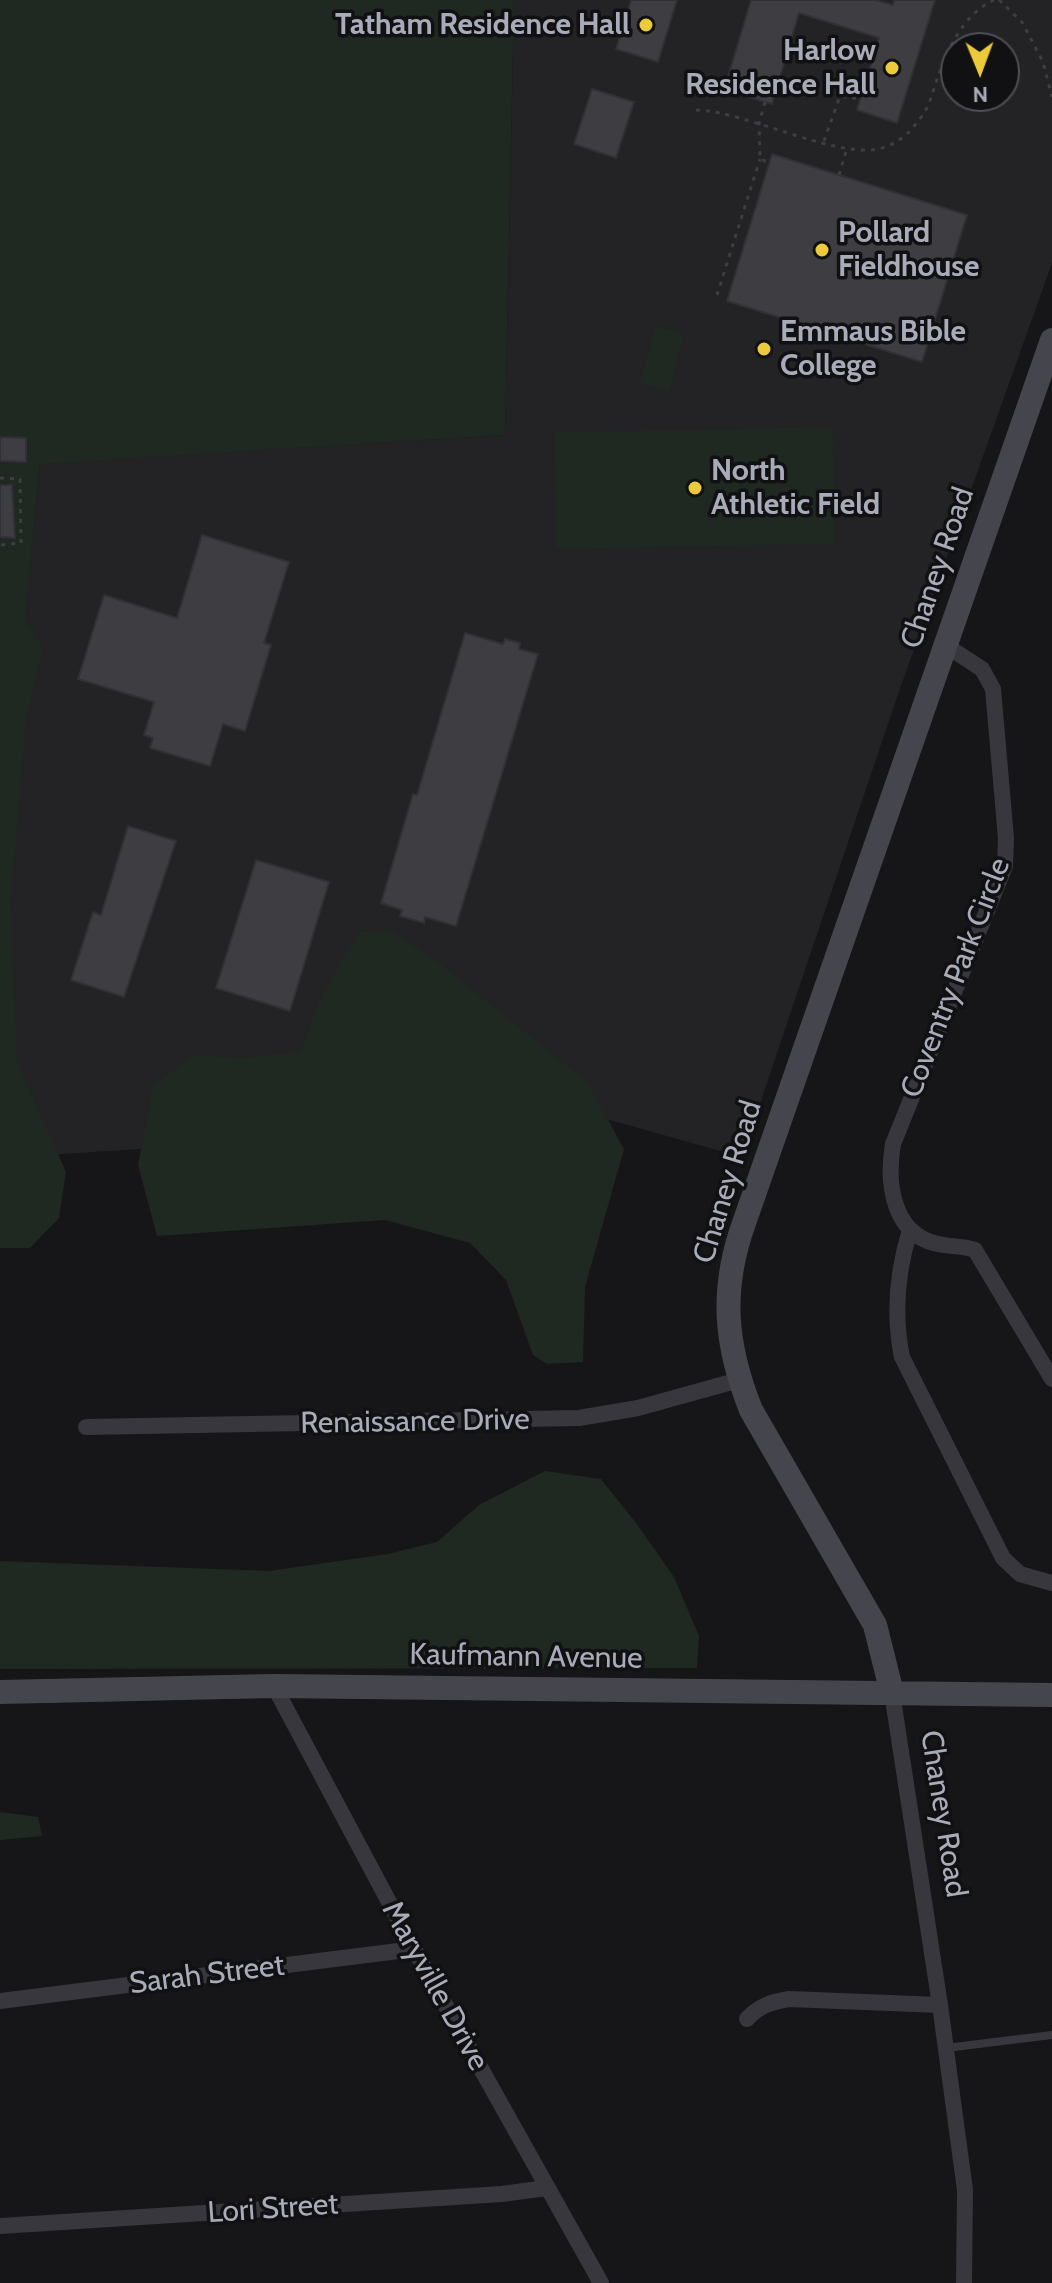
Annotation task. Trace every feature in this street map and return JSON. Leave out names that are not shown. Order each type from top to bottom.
[{"type":"street","name":"Chaney Road","points":[[964,2283],[965,2190],[892,1693],[875,1625],[751,1410],[731,1349],[727,1311],[730,1271],[737,1242],[1052,340]]},
{"type":"street","name":"Coventry Park Circle","points":[[910,1230],[894,1203],[889,1165],[893,1144],[1005,866],[1006,838],[993,689],[982,669],[945,645]]},
{"type":"street","points":[[1052,1379],[975,1250],[961,1245],[943,1245],[921,1238],[910,1230],[899,1265],[897,1329],[902,1357],[1003,1558],[1020,1574],[1052,1583]]},
{"type":"street","name":"Renaissance Drive","points":[[86,1427],[579,1418],[638,1408],[739,1380]]},
{"type":"street","name":"Kaufmann Avenue","points":[[0,1692],[274,1686],[1052,1695]]},
{"type":"street","name":"Maryville Drive","points":[[274,1686],[414,1949],[601,2283]]},
{"type":"street","name":"Sarah Street","points":[[0,2001],[414,1949]]},
{"type":"street","points":[[747,2019],[756,2009],[770,2002],[789,1999],[940,2005]]},
{"type":"street","name":"Lori Street","points":[[0,2226],[502,2194],[546,2188]]},
{"type":"lane","points":[[946,2048],[1052,2035]]},
{"type":"path","points":[[696,110],[716,110],[864,152],[885,148],[908,135],[925,112],[944,62],[964,22],[983,5],[996,0],[1022,22],[1043,62],[1052,97]]},
{"type":"path","points":[[824,142],[840,96],[860,99]]},
{"type":"path","points":[[717,295],[760,159],[759,124],[765,102]]},
{"type":"path","points":[[839,175],[847,148]]},
{"type":"path","points":[[760,159],[770,163]]},
{"type":"path","points":[[0,478],[20,479],[22,510],[21,543],[0,545]]},
{"type":"shaded area","points":[[0,0],[514,0],[505,435],[40,464],[25,620],[43,648],[26,721],[11,900],[17,1061],[66,1172],[59,1218],[30,1248],[0,1248]]},
{"type":"shaded area","points":[[514,0],[1052,0],[1052,263],[897,697],[742,1157],[606,1119],[0,1158],[0,869],[40,463],[505,435]]},
{"type":"shaded area","points":[[656,326],[685,334],[669,391],[639,383]]},
{"type":"shaded area","name":"North Athletic Field","points":[[833,427],[835,544],[556,549],[554,432]]},
{"type":"shaded area","points":[[391,931],[442,965],[588,1083],[624,1149],[585,1287],[583,1362],[547,1364],[533,1355],[506,1280],[470,1243],[385,1220],[157,1236],[138,1165],[153,1086],[192,1055],[241,1058],[300,1051],[323,992],[359,932]]},
{"type":"shaded area","points":[[545,1471],[601,1479],[636,1523],[674,1577],[699,1636],[697,1668],[0,1669],[0,1561],[269,1571],[388,1554],[437,1542],[479,1505]]},
{"type":"shaded area","points":[[0,1812],[38,1817],[42,1836],[0,1840]]},
{"type":"building","name":"Tatham Residence Hall","points":[[631,0],[677,0],[658,62],[616,49]]},
{"type":"building","points":[[751,0],[875,0],[893,5],[894,0],[935,0],[897,123],[857,110],[879,38],[799,13],[772,104],[724,90]]},
{"type":"building","points":[[592,89],[634,102],[616,158],[574,144]]},
{"type":"building","name":"Pollard Fieldhouse","points":[[772,154],[967,215],[922,362],[727,301]]},
{"type":"building","points":[[0,437],[26,438],[26,462],[0,461]]},
{"type":"building","points":[[0,485],[12,485],[15,538],[0,537]]},
{"type":"building","points":[[202,535],[289,562],[264,643],[271,645],[245,731],[223,724],[210,766],[150,748],[153,738],[144,735],[154,702],[78,679],[104,595],[177,618]]},
{"type":"building","points":[[465,633],[503,644],[505,639],[520,643],[519,649],[538,654],[456,926],[425,917],[424,923],[400,916],[402,910],[381,903]]},
{"type":"building","points":[[128,826],[176,841],[124,997],[71,980],[93,912],[101,915]]},
{"type":"building","points":[[256,860],[329,882],[290,1011],[216,988]]},
{"type":"place","name":"Tatham Residence Hall","points":[[646,25]]},
{"type":"place","name":"Harlow Residence Hall","points":[[892,68]]},
{"type":"place","name":"Pollard Fieldhouse","points":[[822,250]]},
{"type":"place","name":"Emmaus Bible College","points":[[764,349]]},
{"type":"place","name":"North Athletic Field","points":[[695,488]]}]
